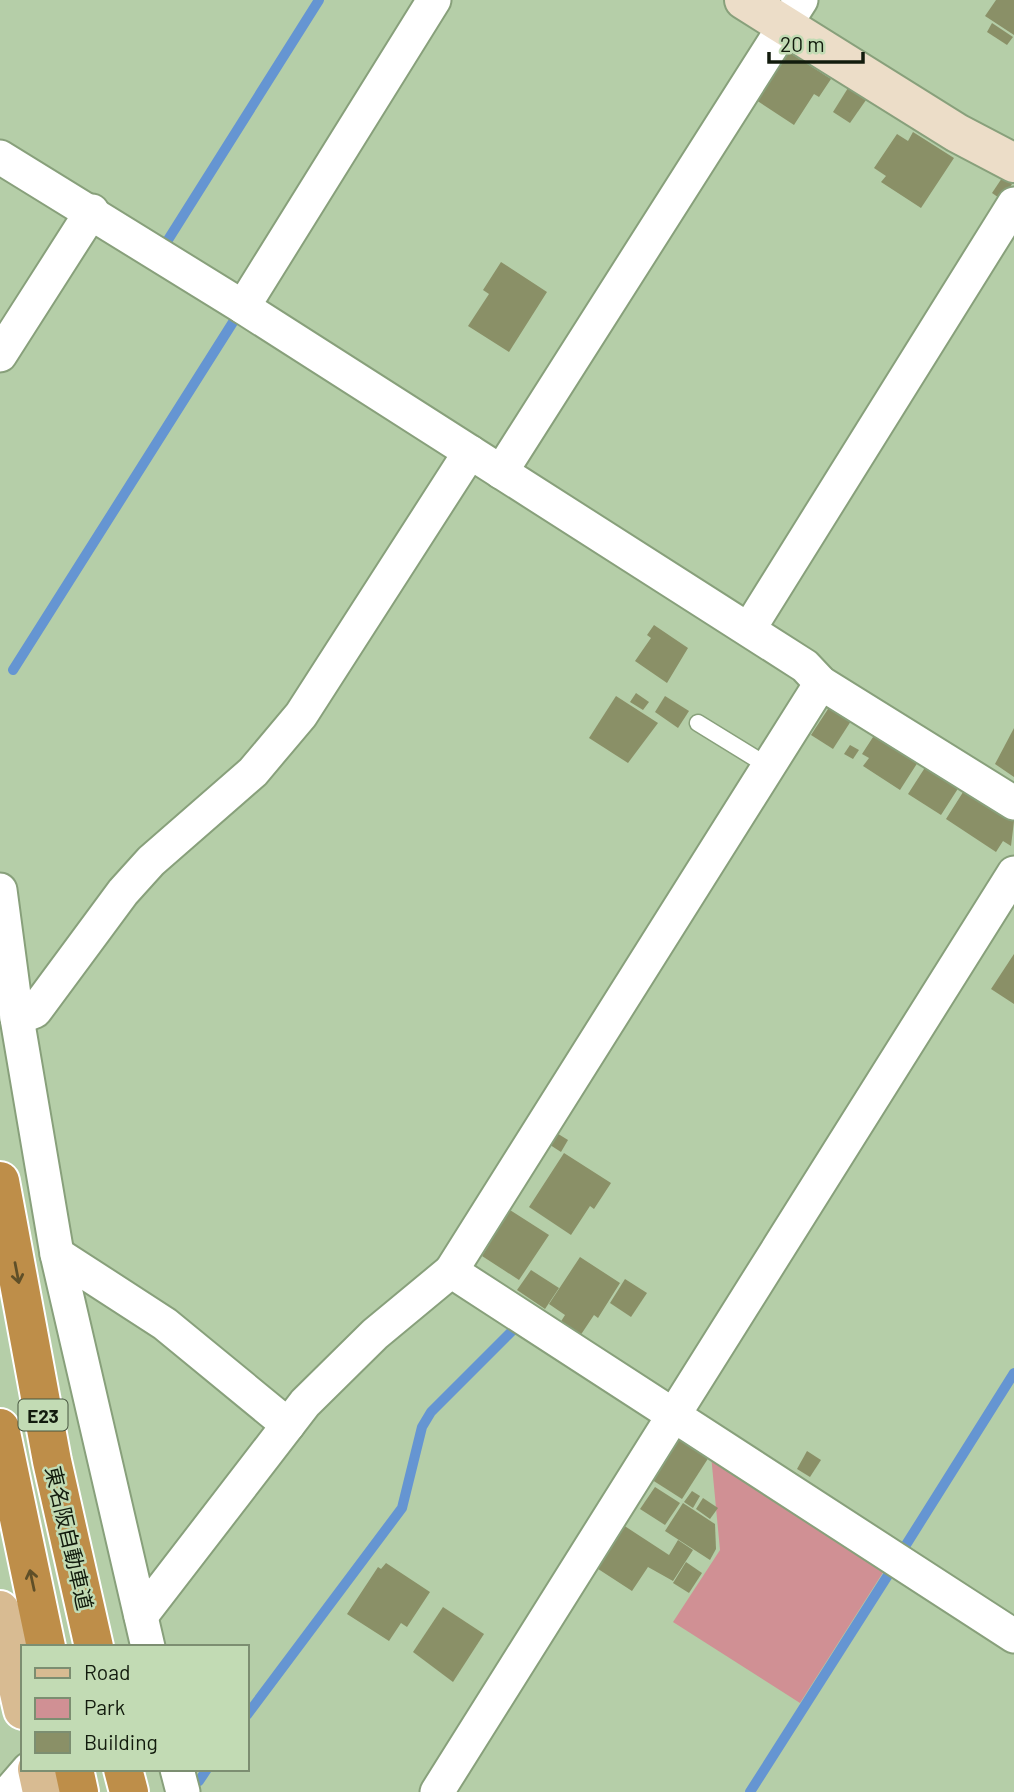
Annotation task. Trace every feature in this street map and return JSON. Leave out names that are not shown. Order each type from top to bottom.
[{"type":"highway","name":"東名阪自動車道","points":[[0,1181],[52,1461],[94,1645]]},
{"type":"highway","name":"E23","points":[[0,1427],[46,1645]]},
{"type":"highway","points":[[74,1771],[79,1792]]},
{"type":"highway","points":[[124,1771],[129,1792]]},
{"type":"main road","points":[[0,1610],[21,1701]]},
{"type":"main road","points":[[37,1771],[42,1792]]},
{"type":"street","points":[[243,307],[434,0]]},
{"type":"street","points":[[744,0],[793,13],[957,133],[1014,163]]},
{"type":"street","points":[[501,472],[793,13]]},
{"type":"street","points":[[0,158],[92,211],[243,307],[748,629],[805,666],[821,682],[1014,803]]},
{"type":"street","points":[[748,629],[1014,204]]},
{"type":"street","points":[[0,355],[92,211]]},
{"type":"street","points":[[17,1018],[35,1011],[123,892],[151,861],[253,772],[302,715],[470,452]]},
{"type":"street","points":[[144,1631],[305,1403],[375,1335],[451,1271],[821,682]]},
{"type":"street","points":[[437,1792],[1014,873]]},
{"type":"street","points":[[0,890],[17,1018],[57,1254],[144,1631]]},
{"type":"street","points":[[57,1254],[165,1324],[288,1425]]},
{"type":"street","points":[[451,1271],[1014,1636]]},
{"type":"street","points":[[9,1792],[27,1771]]},
{"type":"street","points":[[178,1771],[183,1792]]},
{"type":"lane","points":[[698,723],[768,766]]},
{"type":"green space","points":[[711,1455],[889,1563],[800,1703],[673,1622],[720,1550]]},
{"type":"building","points":[[996,0],[1014,0],[1014,35],[985,16]]},
{"type":"building","points":[[992,23],[1013,37],[1007,45],[987,32]]},
{"type":"building","points":[[784,49],[831,79],[819,97],[814,94],[794,125],[753,98]]},
{"type":"building","points":[[848,88],[866,100],[850,123],[833,112]]},
{"type":"building","points":[[913,132],[954,158],[921,208],[881,182],[886,176],[874,168],[897,134],[908,141]]},
{"type":"building","points":[[1002,178],[1012,184],[1002,200],[992,193]]},
{"type":"building","points":[[501,262],[547,292],[509,352],[468,326],[489,294],[483,290]]},
{"type":"building","points":[[654,625],[688,648],[667,683],[635,661],[651,638],[647,635]]},
{"type":"building","points":[[636,693],[649,702],[643,710],[630,702]]},
{"type":"building","points":[[616,696],[658,723],[628,763],[589,738]]},
{"type":"building","points":[[665,696],[689,711],[678,728],[655,712]]},
{"type":"building","points":[[830,706],[851,721],[833,749],[811,735]]},
{"type":"building","points":[[1014,728],[1014,777],[995,764]]},
{"type":"building","points":[[875,734],[918,762],[900,790],[863,766],[869,758],[862,754]]},
{"type":"building","points":[[850,745],[859,750],[853,759],[844,754]]},
{"type":"building","points":[[926,766],[959,787],[941,815],[908,794]]},
{"type":"building","points":[[965,789],[1014,821],[1011,846],[1003,841],[996,852],[946,819]]},
{"type":"building","points":[[1014,954],[1014,1004],[991,989]]},
{"type":"building","points":[[555,1132],[568,1140],[561,1152],[547,1143]]},
{"type":"building","points":[[564,1153],[611,1183],[594,1209],[590,1206],[571,1235],[529,1207]]},
{"type":"building","points":[[502,1205],[549,1235],[519,1280],[482,1256],[490,1243],[481,1237]]},
{"type":"building","points":[[580,1257],[620,1283],[598,1318],[594,1315],[580,1336],[560,1323],[565,1315],[549,1304]]},
{"type":"building","points":[[531,1270],[559,1288],[545,1309],[517,1290]]},
{"type":"building","points":[[625,1279],[647,1293],[631,1317],[610,1303]]},
{"type":"building","points":[[673,1434],[709,1457],[682,1499],[646,1476]]},
{"type":"building","points":[[807,1451],[821,1460],[810,1477],[797,1469]]},
{"type":"building","points":[[655,1487],[680,1503],[665,1525],[640,1509]]},
{"type":"building","points":[[692,1491],[700,1496],[693,1508],[684,1502]]},
{"type":"building","points":[[703,1498],[718,1508],[710,1519],[696,1509]]},
{"type":"building","points":[[683,1503],[715,1524],[716,1549],[710,1560],[665,1531]]},
{"type":"building","points":[[620,1523],[669,1555],[678,1540],[693,1550],[673,1581],[648,1567],[632,1591],[592,1565]]},
{"type":"building","points":[[686,1562],[702,1573],[689,1593],[673,1583]]},
{"type":"building","points":[[386,1563],[430,1592],[407,1627],[401,1623],[389,1641],[347,1614],[378,1567],[381,1569]]},
{"type":"building","points":[[443,1607],[484,1634],[453,1682],[413,1652]]},
{"type":"waterway","points":[[166,243],[319,0]]},
{"type":"waterway","points":[[13,670],[235,319]]},
{"type":"waterway","points":[[248,1714],[402,1508],[422,1427],[431,1412],[517,1326]]},
{"type":"waterway","points":[[904,1548],[1014,1373]]},
{"type":"waterway","points":[[750,1792],[890,1572]]},
{"type":"waterway","points":[[199,1781],[206,1771]]}]
